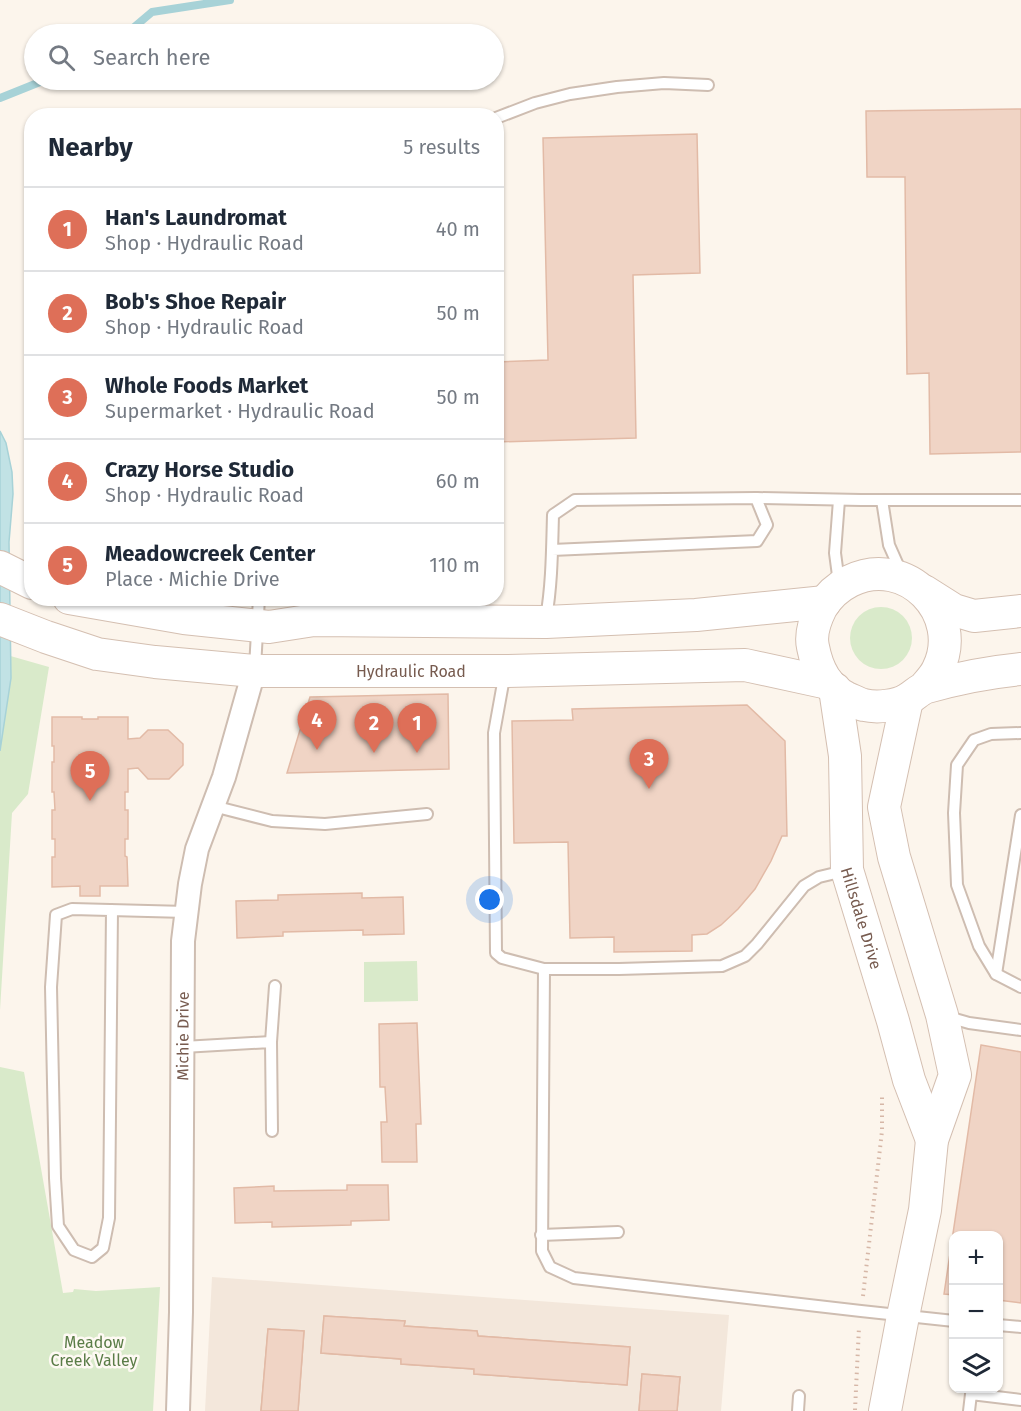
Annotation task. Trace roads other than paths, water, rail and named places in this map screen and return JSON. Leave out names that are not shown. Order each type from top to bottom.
[{"type":"main road","points":[[0,567],[24,579]]},
{"type":"main road","points":[[115,606],[184,618],[258,612],[269,627],[314,620],[546,622],[696,615],[832,594],[860,576],[881,574],[913,584],[954,610],[974,616],[1021,611]]},
{"type":"main road","points":[[913,584],[936,606],[944,627],[944,649],[938,670],[916,694]]},
{"type":"main road","points":[[831,686],[817,664],[812,642],[815,621],[832,594]]},
{"type":"main road","name":"Hydraulic Road","points":[[0,619],[97,654],[255,671],[506,671],[745,665],[831,686],[844,697],[864,705],[886,706],[973,676],[1021,669]]},
{"type":"main road","name":"Hillsdale Drive","points":[[831,686],[845,756],[847,870],[909,1080],[932,1140]]},
{"type":"main road","name":"Hillsdale Drive","points":[[885,1411],[925,1210],[932,1140],[955,1075],[942,1015],[894,857],[884,807],[892,765],[916,694]]},
{"type":"street","name":"Michie Drive","points":[[178,1411],[181,1312],[183,941],[186,912],[197,849],[224,777],[255,671]]},
{"type":"lane","points":[[504,115],[535,103],[570,94],[617,87],[664,83],[708,85]]},
{"type":"lane","points":[[552,550],[758,541],[767,525],[756,498]]},
{"type":"lane","points":[[546,622],[550,595],[553,515],[575,500],[756,498],[1021,500]]},
{"type":"lane","points":[[832,594],[839,500]]},
{"type":"lane","points":[[882,500],[889,545],[913,584]]},
{"type":"lane","points":[[255,671],[258,612]]},
{"type":"lane","points":[[506,671],[494,733],[496,953],[502,958],[544,969],[722,966],[745,956],[804,886],[819,877],[847,870]]},
{"type":"lane","points":[[1021,733],[991,734],[975,740],[957,765],[954,813],[957,885],[979,946],[996,974],[1021,987]]},
{"type":"lane","points":[[213,806],[272,821],[325,824],[427,814]]},
{"type":"lane","points":[[996,974],[1021,815]]},
{"type":"lane","points":[[112,910],[109,1218],[103,1248],[92,1257],[74,1250],[58,1226],[51,987],[56,915],[72,909],[112,910],[186,912]]},
{"type":"lane","points":[[544,969],[542,1251],[550,1267],[574,1278],[949,1321]]},
{"type":"lane","points":[[272,1131],[271,1042],[274,986]]},
{"type":"lane","points":[[942,1015],[969,1023],[1021,1030]]},
{"type":"lane","points":[[183,1047],[271,1042]]},
{"type":"lane","points":[[542,1235],[618,1232]]},
{"type":"lane","points":[[1003,1325],[1021,1327]]},
{"type":"lane","points":[[969,1411],[972,1394],[1021,1400]]},
{"type":"lane","points":[[798,1411],[799,1396]]},
{"type":"water","points":[[0,431],[6,443],[12,472],[13,494],[9,542],[11,678],[0,751]]},
{"type":"waterway","points":[[138,24],[152,12],[230,0]]},
{"type":"waterway","points":[[0,98],[24,88]]},
{"type":"place","name":"Crazy Horse Studio","points":[[317,750]]},
{"type":"place","name":"Bob's Shoe Repair","points":[[374,753]]},
{"type":"place","name":"Han's Laundromat","points":[[417,753]]},
{"type":"place","name":"Whole Foods Market","points":[[649,789]]},
{"type":"place","name":"Meadowcreek Center","points":[[90,801]]},
{"type":"park label","name":"Meadow Creek Valley","points":[[94,1351]]}]
